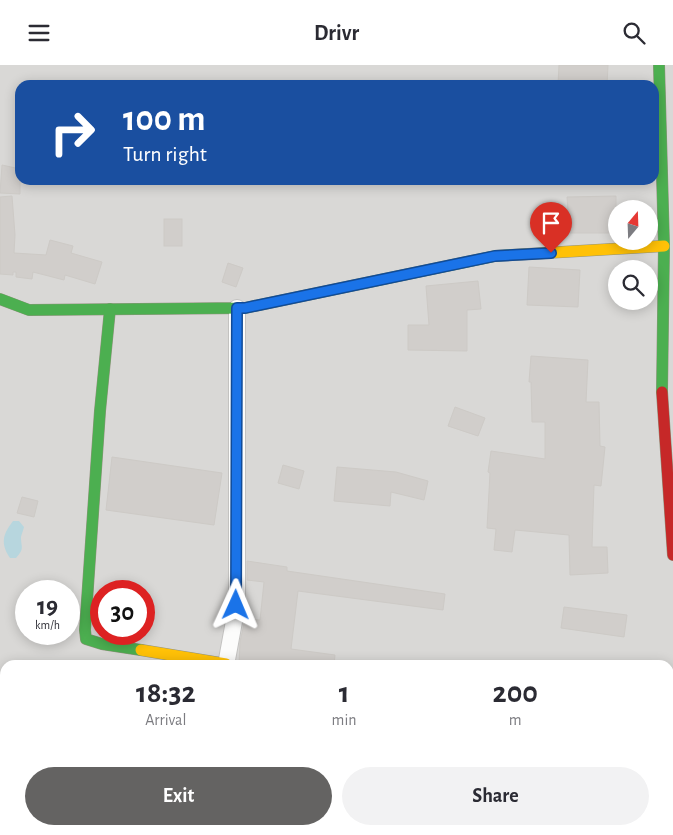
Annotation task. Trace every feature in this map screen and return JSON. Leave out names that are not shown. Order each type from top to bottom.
[{"type":"main road","points":[[659,65],[664,246],[662,403],[673,555]]},
{"type":"main road","points":[[0,299],[29,310],[245,308],[495,256],[664,246]]},
{"type":"main road","points":[[110,309],[99,431],[85,630],[86,639],[102,644],[196,660]]},
{"type":"street","points":[[227,660],[236,605],[237,308]]},
{"type":"shaded area","points":[[0,65],[673,65],[673,660],[0,660]]},
{"type":"water","points":[[13,521],[19,521],[24,527],[21,537],[21,552],[16,558],[10,558],[5,548],[4,539]]},
{"type":"building","points":[[559,65],[608,65],[607,80],[558,80]]},
{"type":"building","points":[[2,165],[15,168],[15,185],[20,185],[20,194],[0,193]]},
{"type":"building","points":[[12,196],[15,235],[14,253],[46,255],[50,240],[73,246],[71,253],[102,262],[95,284],[65,275],[64,280],[33,272],[32,279],[16,277],[16,272],[13,272],[13,275],[0,274],[0,197]]},
{"type":"building","points":[[616,196],[616,200],[608,200],[608,233],[564,233],[563,209],[568,210],[567,197]]},
{"type":"building","points":[[164,219],[182,219],[182,246],[164,246]]},
{"type":"building","points":[[228,263],[243,268],[236,287],[222,282]]},
{"type":"building","points":[[529,267],[580,270],[578,307],[527,305]]},
{"type":"building","points":[[478,281],[481,309],[467,310],[467,351],[408,350],[408,325],[429,325],[426,286]]},
{"type":"building","points":[[531,356],[588,360],[586,402],[599,402],[600,446],[605,447],[601,486],[594,485],[592,547],[607,547],[608,573],[570,575],[569,535],[515,530],[512,552],[494,550],[496,529],[487,528],[490,473],[488,472],[491,451],[545,459],[545,422],[532,422],[531,382],[529,382]]},
{"type":"building","points":[[455,407],[485,418],[478,436],[448,426]]},
{"type":"building","points":[[112,457],[222,473],[214,525],[106,510]]},
{"type":"building","points":[[283,465],[304,471],[299,489],[278,483]]},
{"type":"building","points":[[337,467],[396,472],[428,481],[424,500],[391,492],[390,506],[334,501]]},
{"type":"building","points":[[22,497],[38,501],[34,517],[17,513]]},
{"type":"building","points":[[247,561],[287,567],[287,571],[445,594],[443,610],[298,591],[291,649],[335,655],[334,660],[239,660],[240,642],[245,619],[260,620],[264,582],[247,580]]},
{"type":"building","points":[[564,607],[627,615],[624,637],[561,628]]},
{"type":"traffic: fast","points":[[659,65],[664,246],[662,392]]},
{"type":"traffic: fast","points":[[0,299],[29,310],[245,308],[495,256],[511,255]]},
{"type":"traffic: fast","points":[[110,309],[100,411],[85,630],[86,639],[102,644],[141,650]]},
{"type":"traffic: slow","points":[[511,255],[664,246]]},
{"type":"traffic: slow","points":[[141,650],[202,660]]},
{"type":"traffic: jam","points":[[662,392],[673,555]]},
{"type":"route","points":[[236,605],[237,308],[245,308],[495,256],[551,253]]}]
